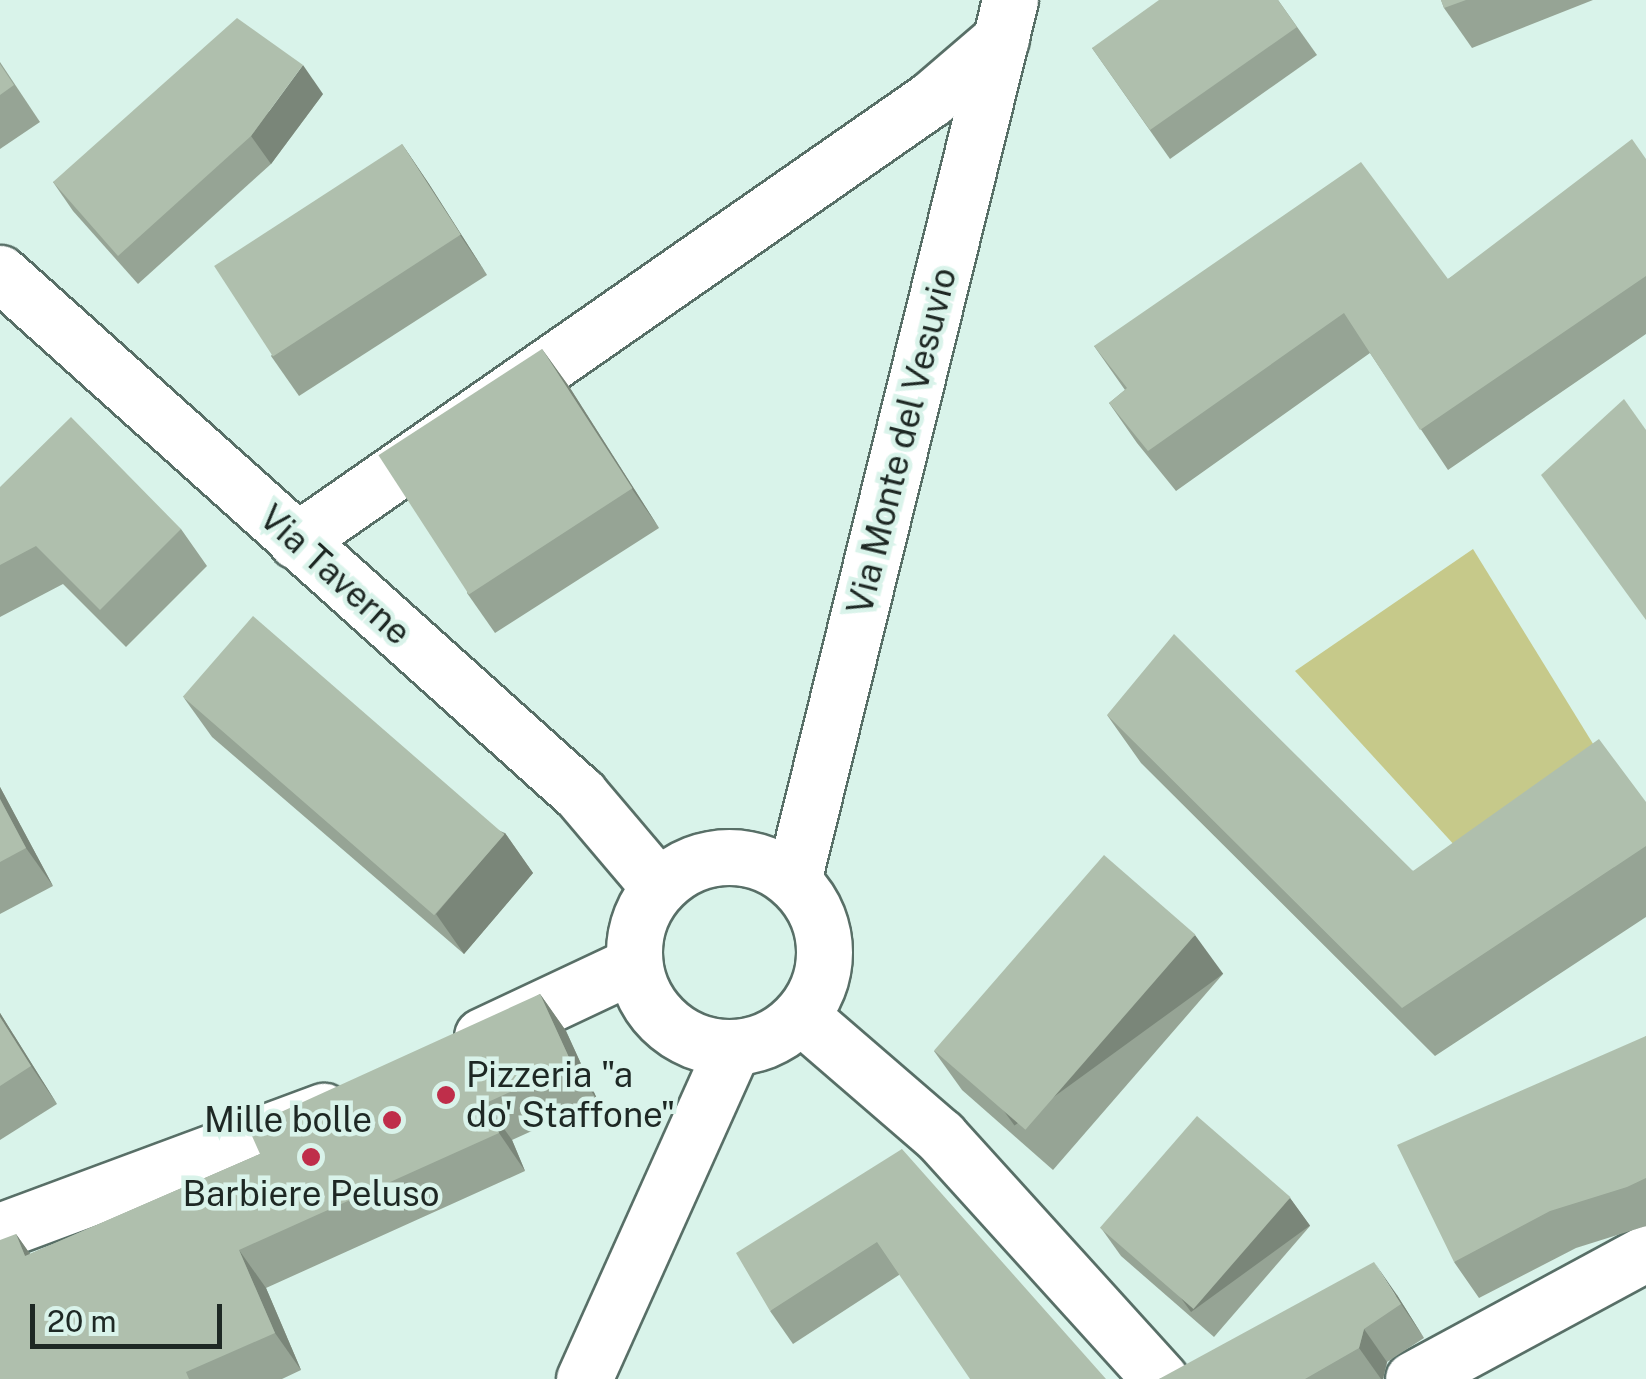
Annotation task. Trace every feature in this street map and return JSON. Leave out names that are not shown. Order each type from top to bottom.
[{"type":"street","points":[[296,541],[931,99],[1006,20]]},
{"type":"street","name":"Via Monte del Vesuvio","points":[[793,882],[1006,20]]},
{"type":"street","name":"Via Taverne","points":[[0,272],[580,794],[659,887]]},
{"type":"street","points":[[721,857],[755,860],[793,882],[824,942],[822,974],[801,1016],[773,1037],[733,1048],[677,1034],[653,1010],[633,966],[639,917],[659,887],[721,857]]},
{"type":"street","points":[[441,1056],[633,966]]},
{"type":"street","points":[[801,1016],[940,1136],[1160,1379]]},
{"type":"street","points":[[584,1379],[733,1048]]},
{"type":"street","points":[[0,1232],[371,1089]]},
{"type":"street","points":[[1414,1379],[1646,1253]]},
{"type":"green space","points":[[1473,549],[1611,773],[1479,872],[1295,671]]},
{"type":"building","points":[[1159,0],[1278,0],[1297,27],[1150,130],[1092,48]]},
{"type":"building","points":[[1441,0],[1466,0],[1444,8]]},
{"type":"building","points":[[237,18],[303,65],[251,136],[118,256],[53,182]]},
{"type":"building","points":[[0,64],[14,85],[0,95]]},
{"type":"building","points":[[1632,139],[1646,159],[1646,276],[1420,430],[1344,313],[1148,451],[1109,403],[1127,388],[1094,346],[1361,162],[1448,279]]},
{"type":"building","points":[[402,144],[461,235],[273,357],[214,266]]},
{"type":"building","points":[[542,349],[632,488],[469,594],[378,455]]},
{"type":"building","points":[[1624,399],[1646,430],[1646,620],[1541,475]]},
{"type":"building","points":[[71,417],[181,529],[100,610],[36,546],[0,565],[0,487]]},
{"type":"building","points":[[253,616],[504,834],[434,915],[183,697]]},
{"type":"building","points":[[1174,634],[1413,871],[1599,739],[1646,802],[1646,846],[1402,1008],[1107,715]]},
{"type":"building","points":[[0,799],[26,848],[0,862]]},
{"type":"building","points":[[1104,855],[1195,934],[1025,1130],[934,1050]]},
{"type":"building","points":[[540,994],[572,1064],[486,1103],[499,1133],[239,1250],[275,1333],[186,1372],[189,1379],[0,1379],[0,1240],[16,1234],[25,1256],[260,1154],[248,1127]]},
{"type":"building","points":[[0,1017],[31,1066],[0,1086]]},
{"type":"building","points":[[1646,1036],[1646,1178],[1550,1211],[1454,1262],[1397,1145]]},
{"type":"building","points":[[1197,1116],[1291,1197],[1193,1309],[1100,1228]]},
{"type":"building","points":[[902,1149],[1106,1379],[970,1379],[877,1242],[770,1311],[736,1253]]},
{"type":"building","points":[[1374,1262],[1401,1304],[1364,1329],[1359,1348],[1305,1379],[1159,1379]]},
{"type":"place","name":"Pizzeria \"a do' Staffone\"","points":[[446,1095]]},
{"type":"place","name":"Mille bolle","points":[[392,1120]]},
{"type":"place","name":"Barbiere Peluso","points":[[311,1157]]}]
